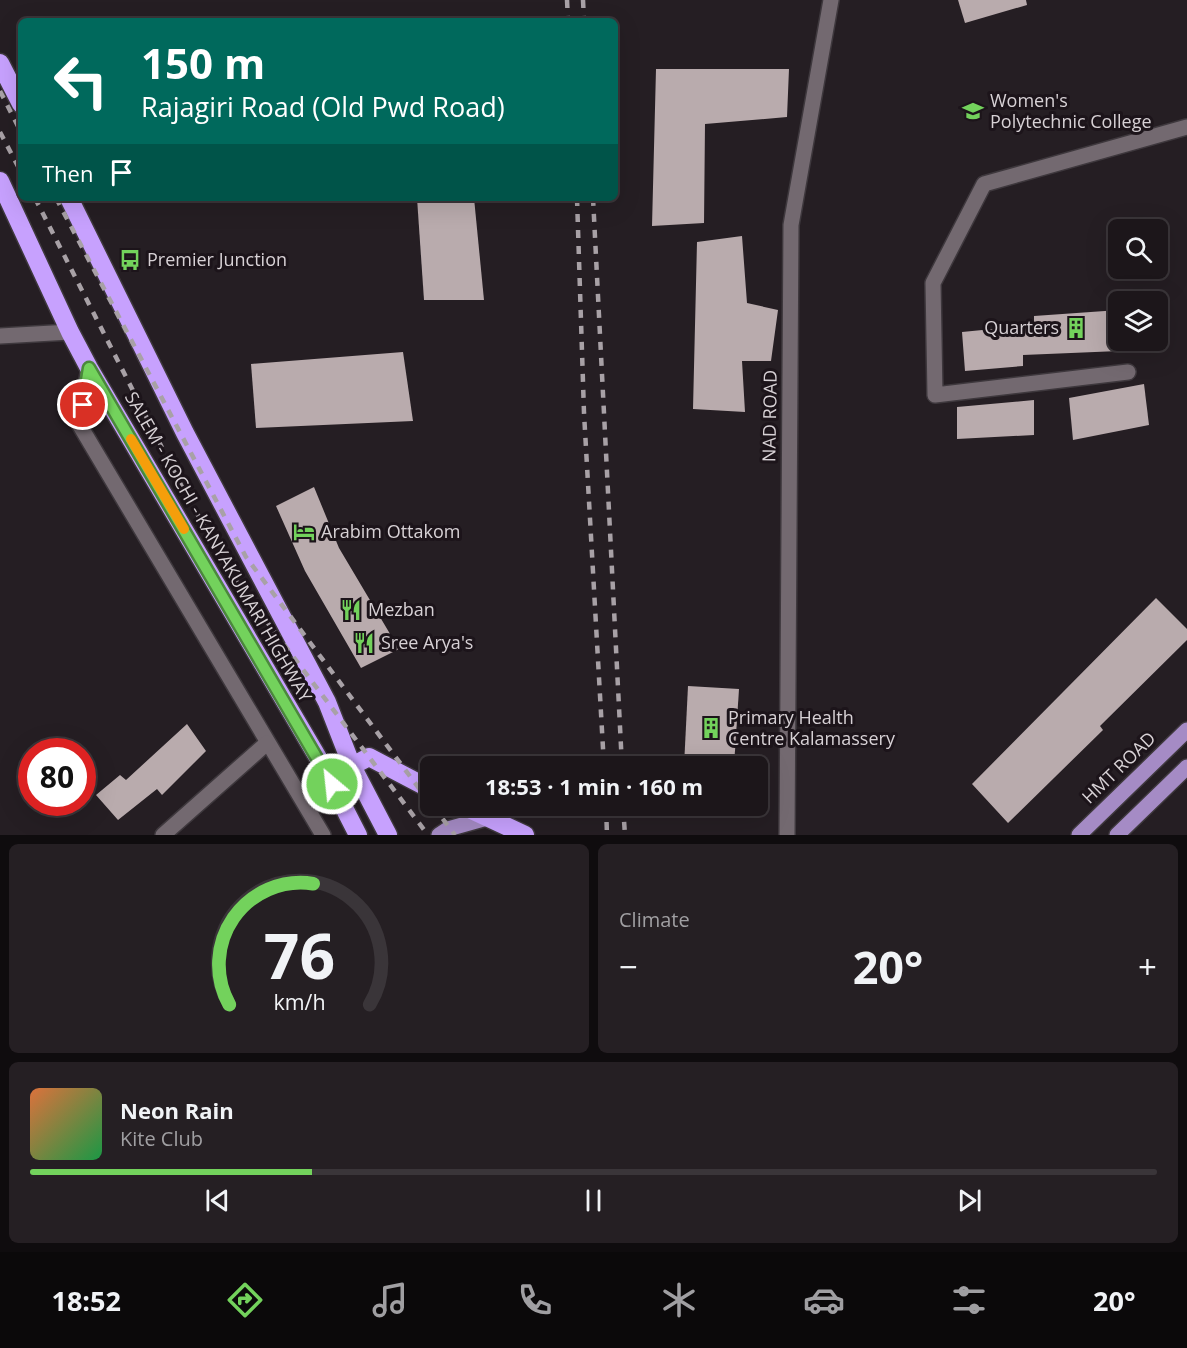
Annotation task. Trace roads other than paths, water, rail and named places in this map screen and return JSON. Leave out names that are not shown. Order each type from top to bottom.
[{"type":"highway","points":[[0,63],[18,98]]},
{"type":"highway","name":"SALEM - KOCHI - KANYAKUMARI HIGHWAY","points":[[0,181],[89,368],[320,760],[354,828]]},
{"type":"highway","name":"SALEM - KOCHI - KANYAKUMARI HIGHWAY","points":[[70,201],[185,433],[327,702],[352,766],[386,831]]},
{"type":"highway","points":[[352,766],[369,757],[420,784]]},
{"type":"highway","points":[[483,816],[525,835]]},
{"type":"highway","points":[[354,828],[386,831]]},
{"type":"main road","name":"HMT ROAD","points":[[1079,835],[1187,730]]},
{"type":"main road","points":[[1117,835],[1187,767]]},
{"type":"main road","points":[[439,835],[459,825],[487,818]]},
{"type":"street","name":"NAD ROAD","points":[[787,835],[791,225],[831,0]]},
{"type":"street","points":[[1128,372],[935,395],[933,284],[984,184],[1187,127]]},
{"type":"street","points":[[0,336],[70,332]]},
{"type":"street","points":[[89,368],[79,424],[323,835]]},
{"type":"street","points":[[163,835],[267,743]]},
{"type":"railway","points":[[567,0],[568,18]]},
{"type":"railway","points":[[583,0],[584,18]]},
{"type":"railway","points":[[0,91],[18,126]]},
{"type":"railway","points":[[0,132],[18,166]]},
{"type":"railway","points":[[37,201],[181,485],[233,577],[428,835]]},
{"type":"railway","points":[[58,201],[246,557],[420,790]]},
{"type":"railway","points":[[577,201],[584,413],[603,756]]},
{"type":"railway","points":[[593,201],[621,756]]},
{"type":"railway","points":[[441,816],[455,835]]},
{"type":"railway","points":[[606,816],[607,835]]},
{"type":"railway","points":[[624,816],[625,835]]},
{"type":"place","name":"Women's Polytechnic College","points":[[973,111]]},
{"type":"place","name":"Premier Junction","points":[[130,260]]},
{"type":"place","name":"Quarters","points":[[1076,328]]},
{"type":"place","name":"Arabim Ottakom","points":[[304,532]]},
{"type":"place","name":"Mezban","points":[[351,610]]},
{"type":"place","name":"Sree Arya's","points":[[364,643]]},
{"type":"place","name":"Primary Health Centre Kalamassery","points":[[711,728]]}]
